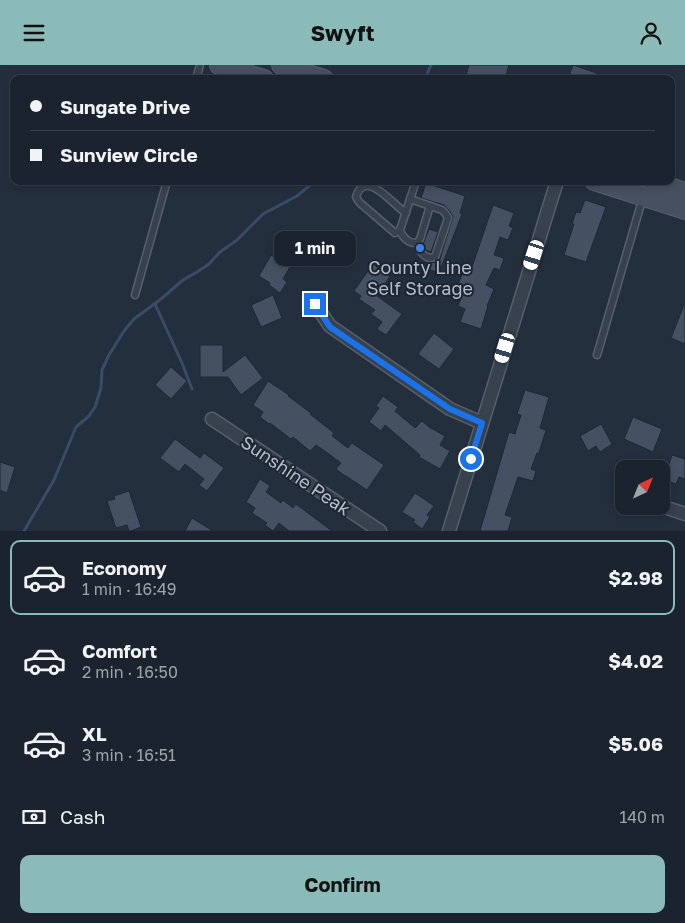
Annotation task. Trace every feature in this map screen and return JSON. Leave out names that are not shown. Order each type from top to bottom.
[{"type":"main road","points":[[219,65],[251,75]]},
{"type":"main road","points":[[281,65],[312,75]]},
{"type":"main road","points":[[620,185],[685,192]]},
{"type":"main road","points":[[647,189],[685,210]]},
{"type":"street","points":[[449,531],[556,185]]},
{"type":"street","points":[[315,304],[330,327],[450,409],[482,423]]},
{"type":"street","name":"Sunshine Peak","points":[[212,419],[380,531]]},
{"type":"street","points":[[670,509],[685,514]]},
{"type":"lane","points":[[134,295],[166,185]]},
{"type":"lane","points":[[400,230],[396,233],[390,229],[359,202],[356,197],[357,194],[362,187],[367,185],[373,186],[406,213]]},
{"type":"lane","points":[[415,185],[400,230],[407,241],[413,244],[417,243]]},
{"type":"lane","points":[[597,355],[647,189]]},
{"type":"lane","points":[[410,199],[442,210],[448,218],[435,257],[430,259],[418,249],[417,243],[420,239],[430,206]]},
{"type":"building","points":[[469,65],[509,65],[506,75],[466,75]]},
{"type":"building","points":[[573,65],[602,75],[569,75]]},
{"type":"building","points":[[425,185],[432,185],[465,196],[460,213],[462,214],[439,273],[428,269],[431,263],[440,259],[453,217],[444,205],[421,198]]},
{"type":"building","points":[[585,200],[606,207],[586,262],[564,255],[576,212],[580,213]]},
{"type":"building","points":[[493,205],[514,213],[509,226],[513,228],[508,240],[500,237],[494,255],[504,258],[500,270],[494,268],[486,285],[494,289],[481,329],[460,322],[465,309],[458,306],[464,290],[457,287],[466,265],[472,267]]},
{"type":"building","points":[[429,229],[438,232],[431,252],[426,250],[423,245]]},
{"type":"building","points":[[319,231],[329,254],[314,260],[315,263],[304,268],[298,254],[302,253],[297,241]]},
{"type":"building","points":[[271,255],[290,267],[283,279],[287,282],[280,293],[259,276]]},
{"type":"building","points":[[373,264],[390,276],[377,296],[402,314],[386,335],[377,329],[382,322],[371,314],[375,310],[359,299],[361,296],[354,291]]},
{"type":"building","points":[[273,295],[282,318],[261,327],[251,305]]},
{"type":"building","points":[[685,305],[685,344],[671,338]]},
{"type":"building","points":[[434,333],[454,349],[439,369],[418,354]]},
{"type":"building","points":[[200,345],[223,345],[223,372],[245,355],[263,378],[241,395],[228,377],[200,377]]},
{"type":"building","points":[[171,367],[187,381],[171,399],[155,385]]},
{"type":"building","points":[[268,381],[311,413],[334,433],[332,436],[348,448],[352,443],[384,465],[367,490],[336,469],[341,463],[322,449],[316,445],[310,451],[293,437],[291,439],[260,417],[263,412],[253,405]]},
{"type":"building","points":[[525,390],[549,397],[540,428],[546,430],[539,453],[537,453],[531,469],[536,471],[533,481],[518,477],[505,515],[512,517],[508,531],[480,531],[509,432],[515,434],[521,415],[517,414]]},
{"type":"building","points":[[383,396],[398,407],[395,411],[415,428],[422,421],[445,436],[440,445],[450,451],[440,469],[419,457],[420,455],[385,425],[381,431],[369,422],[379,408],[376,406]]},
{"type":"building","points":[[633,417],[662,429],[653,452],[624,439]]},
{"type":"building","points":[[601,424],[612,444],[600,452],[596,446],[588,451],[580,436]]},
{"type":"building","points":[[175,439],[200,458],[204,453],[224,468],[207,491],[199,485],[204,479],[185,464],[179,472],[160,458]]},
{"type":"building","points":[[672,455],[685,459],[685,479],[679,477],[676,484],[670,482],[670,461]]},
{"type":"building","points":[[0,462],[15,467],[7,493],[0,490]]},
{"type":"building","points":[[260,479],[270,486],[266,492],[281,503],[283,500],[293,508],[296,504],[332,531],[289,531],[279,523],[273,531],[265,525],[267,523],[252,513],[255,508],[246,502]]},
{"type":"building","points":[[129,491],[141,527],[131,531],[129,531],[127,525],[116,528],[107,501],[115,499],[114,496]]},
{"type":"building","points":[[415,493],[434,506],[427,515],[430,517],[422,529],[413,522],[415,520],[402,512]]},
{"type":"building","points":[[192,518],[213,531],[185,531]]},
{"type":"waterway","points":[[427,75],[431,65]]},
{"type":"waterway","points":[[24,531],[54,480],[76,427],[89,416],[95,407],[101,388],[102,370],[124,331],[134,319],[183,280],[209,264],[263,214],[297,196],[310,185]]},
{"type":"waterway","points":[[155,304],[192,389]]},
{"type":"place","name":"County Line Self Storage","points":[[420,248]]},
{"type":"route","points":[[315,304],[330,327],[450,409],[482,423],[471,459]]}]
